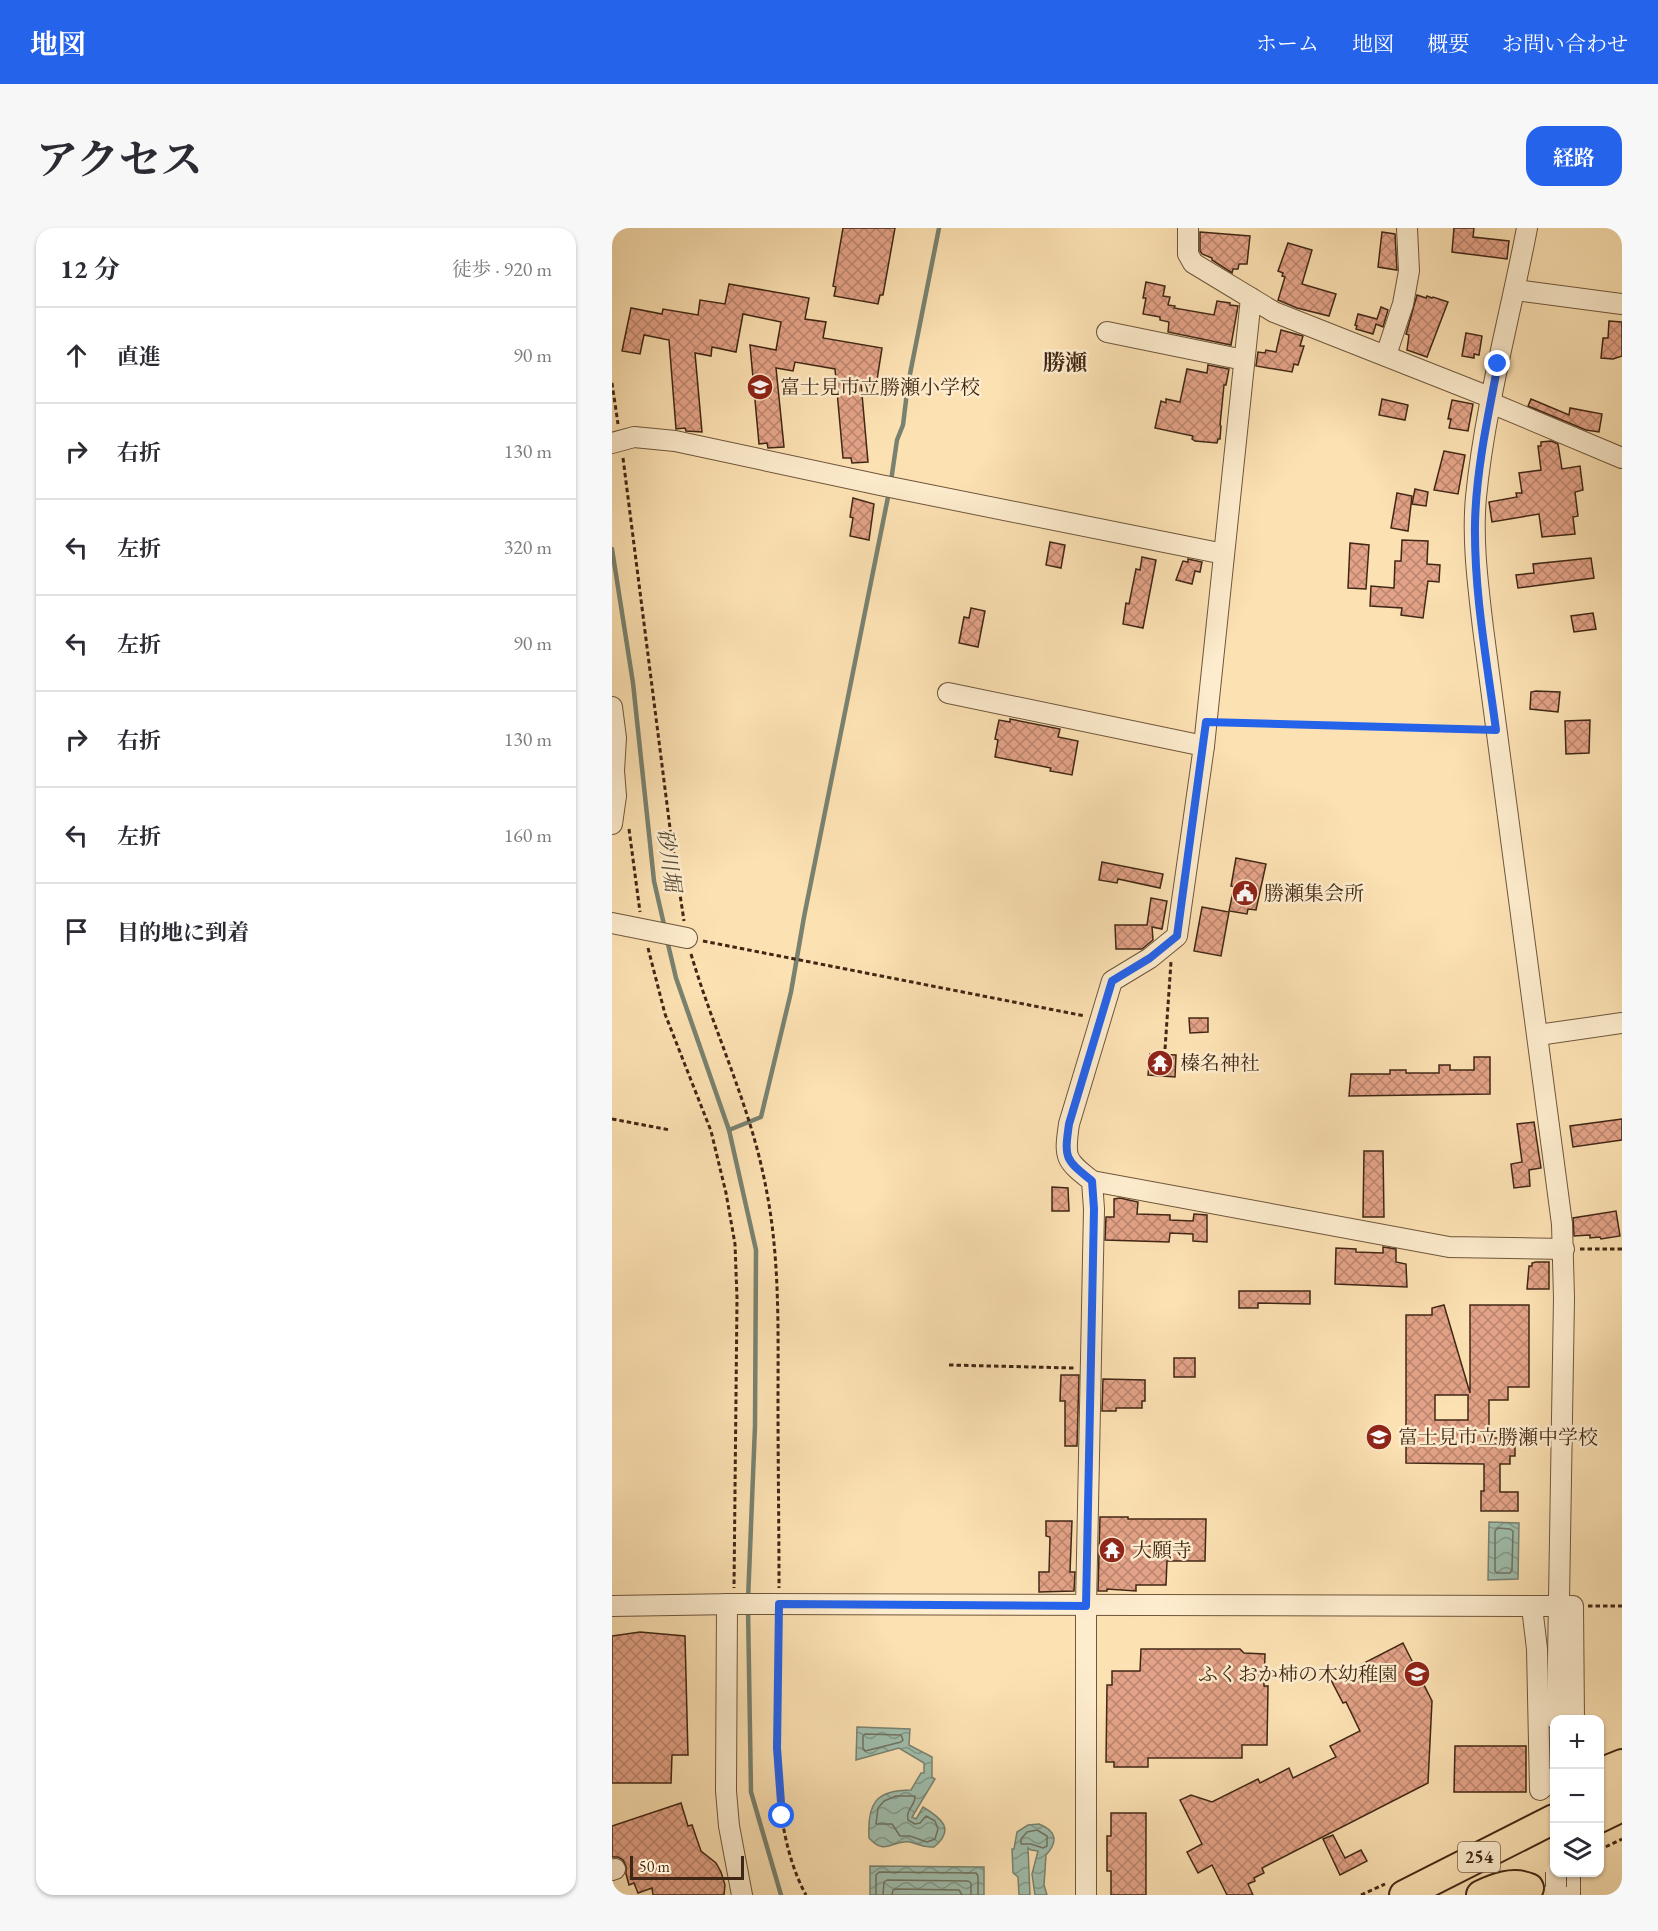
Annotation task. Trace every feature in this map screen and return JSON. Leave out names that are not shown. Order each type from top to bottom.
[{"type":"highway","points":[[1604,1816],[1622,1807]]},
{"type":"highway","name":"254","points":[[1404,1895],[1550,1821]]},
{"type":"highway","points":[[1604,1836],[1622,1828]]},
{"type":"highway","name":"254","points":[[1448,1895],[1550,1843]]},
{"type":"highway","points":[[1481,1895],[1508,1885],[1518,1885],[1532,1891]]},
{"type":"street","points":[[1188,228],[1188,255],[1193,263],[1274,312],[1386,355],[1622,458]]},
{"type":"street","points":[[1386,355],[1403,304],[1409,271],[1407,228]]},
{"type":"street","points":[[1527,228],[1491,400],[1476,497],[1475,525],[1478,588],[1538,1035],[1564,1249],[1566,1607],[1574,1715]]},
{"type":"street","points":[[1515,290],[1622,304]]},
{"type":"street","points":[[1251,298],[1204,746],[1177,936],[1172,942],[1112,981],[1069,1124],[1066,1147],[1071,1164],[1092,1181],[1449,1247],[1564,1249]]},
{"type":"street","points":[[1107,332],[1244,360]]},
{"type":"street","points":[[616,442],[634,437],[675,441],[1224,554]]},
{"type":"street","points":[[948,693],[1204,746]]},
{"type":"street","points":[[612,707],[616,738],[614,771],[620,826]]},
{"type":"street","points":[[612,923],[687,938]]},
{"type":"street","points":[[1538,1035],[1622,1023]]},
{"type":"street","points":[[1086,1895],[1086,1606],[1094,1209],[1092,1181]]},
{"type":"street","points":[[733,1604],[726,1791],[729,1826],[742,1895]]},
{"type":"street","points":[[612,1606],[777,1604],[1566,1607]]},
{"type":"street","points":[[1557,1715],[1558,1671],[1566,1607]]},
{"type":"street","points":[[1532,1608],[1537,1649],[1540,1790],[1550,1781]]},
{"type":"street","points":[[1556,1877],[1556,1895]]},
{"type":"street","points":[[1570,1877],[1570,1895]]},
{"type":"path","points":[[612,383],[616,442],[687,938],[703,995],[754,1136],[776,1250],[779,1788],[790,1855],[806,1895]]},
{"type":"path","points":[[1206,722],[1496,730]]},
{"type":"path","points":[[620,826],[665,1014],[711,1131],[735,1244],[736,1526],[733,1604]]},
{"type":"path","points":[[687,938],[1031,1007],[1101,1018]]},
{"type":"path","points":[[1165,1048],[1172,942]]},
{"type":"path","points":[[612,1119],[670,1130]]},
{"type":"path","points":[[1564,1249],[1622,1249]]},
{"type":"path","points":[[949,1365],[1091,1368]]},
{"type":"path","points":[[1566,1607],[1622,1606]]},
{"type":"path","points":[[1604,1848],[1622,1839]]},
{"type":"water","points":[[1489,1522],[1519,1523],[1518,1579],[1488,1580]]},
{"type":"water","points":[[857,1727],[910,1729],[909,1745],[932,1757],[932,1777],[935,1779],[912,1817],[916,1819],[923,1807],[944,1824],[944,1835],[934,1847],[904,1842],[885,1847],[875,1844],[869,1838],[870,1816],[876,1801],[889,1793],[911,1790],[921,1773],[924,1773],[924,1763],[899,1748],[856,1760]]},
{"type":"water","points":[[1039,1824],[1049,1830],[1054,1837],[1052,1846],[1046,1855],[1044,1885],[1047,1895],[1035,1895],[1032,1874],[1038,1851],[1028,1848],[1030,1895],[1019,1895],[1018,1877],[1013,1873],[1012,1849],[1014,1849],[1017,1832],[1028,1825]]},
{"type":"water","points":[[870,1866],[984,1867],[984,1895],[870,1895]]},
{"type":"building","points":[[843,228],[895,228],[883,295],[880,295],[878,304],[834,296],[836,287],[833,286]]},
{"type":"building","points":[[1454,228],[1474,228],[1473,237],[1509,241],[1507,259],[1452,252]]},
{"type":"building","points":[[1200,232],[1250,236],[1247,264],[1239,264],[1238,269],[1233,269],[1232,273],[1212,258],[1202,254]]},
{"type":"building","points":[[1382,232],[1395,234],[1397,270],[1378,267]]},
{"type":"building","points":[[1288,243],[1312,250],[1302,284],[1336,294],[1329,316],[1297,308],[1278,300],[1285,277],[1278,271]]},
{"type":"building","points":[[1146,282],[1165,286],[1163,296],[1170,297],[1168,305],[1175,306],[1174,308],[1214,315],[1217,301],[1238,306],[1231,345],[1168,332],[1169,322],[1160,320],[1160,317],[1143,314]]},
{"type":"building","points":[[729,284],[809,298],[805,319],[826,322],[823,338],[882,348],[876,386],[861,383],[868,462],[852,463],[851,458],[843,458],[835,369],[795,362],[793,371],[776,368],[784,447],[768,448],[767,443],[759,444],[750,345],[776,350],[781,322],[743,314],[736,352],[712,347],[711,356],[695,353],[702,432],[686,431],[685,428],[676,429],[669,340],[644,335],[640,354],[622,351],[631,308],[662,314],[663,309],[698,315],[700,300],[725,304]]},
{"type":"building","points":[[1417,295],[1448,302],[1427,357],[1407,350],[1409,335],[1406,334]]},
{"type":"building","points":[[1381,307],[1388,310],[1383,327],[1376,324],[1373,334],[1356,329],[1358,314],[1377,319]]},
{"type":"building","points":[[1609,321],[1622,322],[1622,356],[1613,359],[1601,358],[1603,338],[1608,338]]},
{"type":"building","points":[[1281,330],[1303,336],[1300,346],[1304,346],[1298,365],[1294,364],[1292,372],[1256,366],[1258,352],[1265,353],[1266,350],[1276,352]]},
{"type":"building","points":[[1466,333],[1482,336],[1479,355],[1474,354],[1474,358],[1462,356]]},
{"type":"building","points":[[1208,365],[1229,369],[1226,385],[1224,385],[1220,439],[1217,443],[1195,441],[1192,439],[1193,436],[1155,428],[1161,401],[1166,403],[1166,399],[1180,402],[1187,369],[1207,373]]},
{"type":"building","points":[[1382,399],[1408,405],[1405,420],[1379,415]]},
{"type":"building","points":[[1531,399],[1569,415],[1570,408],[1602,414],[1599,432],[1586,430],[1528,406]]},
{"type":"building","points":[[1452,400],[1473,404],[1468,431],[1449,428],[1451,419],[1448,419]]},
{"type":"building","points":[[1551,441],[1558,444],[1562,469],[1580,466],[1583,490],[1575,492],[1578,516],[1573,517],[1575,534],[1542,537],[1539,514],[1492,522],[1489,502],[1517,497],[1516,493],[1522,493],[1519,473],[1541,470],[1538,446],[1541,446],[1541,442]]},
{"type":"building","points":[[1444,451],[1465,455],[1458,494],[1434,490]]},
{"type":"building","points":[[1415,489],[1428,492],[1426,506],[1412,504]]},
{"type":"building","points":[[1397,493],[1412,496],[1408,531],[1391,528]]},
{"type":"building","points":[[853,498],[874,504],[869,540],[850,536]]},
{"type":"building","points":[[1402,540],[1428,541],[1427,564],[1440,565],[1439,582],[1428,581],[1423,618],[1401,615],[1402,608],[1370,606],[1371,586],[1394,588],[1395,561],[1401,561]]},
{"type":"building","points":[[1050,542],[1065,545],[1061,568],[1046,565]]},
{"type":"building","points":[[1350,543],[1369,545],[1366,589],[1348,588]]},
{"type":"building","points":[[1142,557],[1156,560],[1143,628],[1123,624],[1126,603],[1129,604],[1136,569],[1140,570]]},
{"type":"building","points":[[1591,558],[1594,578],[1518,588],[1516,575],[1534,573],[1533,564]]},
{"type":"building","points":[[1188,559],[1202,562],[1200,572],[1195,571],[1192,584],[1176,580],[1183,561],[1188,562]]},
{"type":"building","points":[[971,608],[985,611],[978,647],[959,643],[964,617],[969,618]]},
{"type":"building","points":[[1593,613],[1596,629],[1574,632],[1571,616]]},
{"type":"building","points":[[1531,692],[1560,692],[1558,712],[1530,709]]},
{"type":"building","points":[[1010,719],[1060,729],[1058,737],[1078,741],[1072,775],[1050,771],[1051,768],[995,757],[998,740],[995,739],[999,720],[1010,722]]},
{"type":"building","points":[[1590,720],[1589,753],[1566,754],[1565,721]]},
{"type":"building","points":[[1236,858],[1266,864],[1256,910],[1248,909],[1247,914],[1229,911],[1234,887],[1231,886]]},
{"type":"building","points":[[1102,862],[1163,874],[1160,888],[1118,879],[1117,883],[1099,880]]},
{"type":"building","points":[[1151,898],[1167,901],[1162,929],[1152,927],[1153,940],[1142,949],[1116,949],[1115,925],[1147,925]]},
{"type":"building","points":[[1202,907],[1229,912],[1221,956],[1194,951]]},
{"type":"building","points":[[1189,1018],[1208,1018],[1208,1032],[1190,1033]]},
{"type":"building","points":[[1150,1054],[1176,1055],[1175,1077],[1148,1075]]},
{"type":"building","points":[[1474,1057],[1490,1057],[1490,1094],[1349,1096],[1351,1074],[1390,1074],[1390,1070],[1406,1070],[1406,1073],[1439,1073],[1439,1065],[1450,1065],[1450,1070],[1474,1070]]},
{"type":"building","points":[[1622,1119],[1622,1140],[1573,1147],[1570,1126]]},
{"type":"building","points":[[1534,1122],[1541,1168],[1529,1170],[1530,1186],[1514,1188],[1511,1164],[1522,1162],[1517,1124]]},
{"type":"building","points":[[1364,1151],[1383,1151],[1384,1217],[1363,1217]]},
{"type":"building","points":[[1052,1187],[1068,1188],[1069,1211],[1052,1211]]},
{"type":"building","points":[[1114,1199],[1138,1202],[1137,1214],[1170,1215],[1170,1220],[1193,1221],[1194,1214],[1207,1215],[1207,1242],[1193,1241],[1193,1234],[1170,1233],[1169,1242],[1105,1240],[1106,1217],[1114,1217]]},
{"type":"building","points":[[1616,1211],[1620,1236],[1601,1239],[1600,1237],[1590,1238],[1590,1235],[1574,1236],[1573,1218]]},
{"type":"building","points":[[1383,1247],[1396,1249],[1396,1262],[1406,1264],[1407,1287],[1335,1284],[1336,1248],[1356,1249],[1356,1252],[1383,1253]]},
{"type":"building","points":[[1536,1262],[1549,1262],[1549,1289],[1527,1289],[1529,1266]]},
{"type":"building","points":[[1239,1291],[1310,1291],[1310,1304],[1258,1303],[1258,1308],[1239,1308]]},
{"type":"building","points":[[1444,1305],[1470,1393],[1470,1305],[1529,1305],[1529,1387],[1508,1387],[1508,1400],[1489,1400],[1489,1438],[1515,1438],[1515,1456],[1510,1456],[1510,1464],[1500,1464],[1500,1492],[1518,1492],[1518,1511],[1481,1511],[1484,1464],[1406,1463],[1406,1315],[1432,1315],[1432,1308]],"holes":[[[1435,1395],[1468,1395],[1468,1420],[1435,1420]]]},
{"type":"building","points":[[1174,1358],[1195,1358],[1195,1377],[1174,1377]]},
{"type":"building","points":[[1061,1375],[1079,1375],[1077,1446],[1065,1446],[1065,1401],[1060,1401]]},
{"type":"building","points":[[1103,1379],[1145,1380],[1145,1401],[1142,1401],[1142,1408],[1116,1408],[1116,1411],[1102,1411]]},
{"type":"building","points":[[1100,1517],[1206,1519],[1205,1561],[1167,1561],[1166,1585],[1136,1585],[1136,1591],[1107,1589],[1107,1591],[1098,1591]]},
{"type":"building","points":[[1046,1521],[1072,1521],[1070,1572],[1075,1572],[1074,1591],[1039,1592],[1039,1572],[1049,1572],[1050,1537],[1046,1536]]},
{"type":"building","points":[[640,1632],[685,1636],[688,1755],[672,1755],[671,1783],[612,1783],[612,1636]]},
{"type":"building","points":[[1403,1643],[1432,1701],[1428,1783],[1262,1868],[1264,1873],[1248,1884],[1253,1895],[1227,1895],[1212,1865],[1198,1873],[1187,1852],[1202,1844],[1180,1800],[1191,1795],[1212,1802],[1258,1779],[1260,1783],[1289,1768],[1293,1778],[1336,1757],[1330,1746],[1360,1731],[1346,1702],[1343,1703],[1331,1680]]},
{"type":"building","points":[[1141,1649],[1240,1649],[1244,1653],[1265,1654],[1264,1686],[1268,1686],[1267,1745],[1242,1745],[1242,1758],[1148,1758],[1148,1767],[1114,1767],[1114,1762],[1106,1762],[1107,1685],[1112,1685],[1112,1671],[1140,1671]]},
{"type":"building","points":[[1455,1746],[1526,1746],[1526,1792],[1454,1792]]},
{"type":"building","points":[[681,1803],[688,1826],[692,1825],[701,1851],[716,1863],[721,1872],[725,1885],[724,1895],[653,1895],[652,1888],[638,1893],[634,1883],[629,1885],[623,1860],[612,1857],[612,1826]]},
{"type":"building","points":[[1111,1813],[1146,1813],[1146,1895],[1111,1895],[1111,1871],[1107,1871],[1107,1836],[1111,1836]]},
{"type":"building","points":[[1333,1835],[1345,1858],[1361,1850],[1367,1861],[1340,1875],[1323,1839]]},
{"type":"waterway","points":[[891,481],[939,228]]},
{"type":"waterway","points":[[729,1130],[761,1117],[791,992],[889,492]]},
{"type":"waterway","name":"砂川堀","points":[[612,549],[633,683],[654,881],[665,929]]},
{"type":"waterway","points":[[667,940],[676,978],[729,1130],[756,1250],[755,1426],[748,1600]]},
{"type":"waterway","points":[[748,1608],[751,1792],[781,1895]]},
{"type":"place","name":"富士見市立勝瀬小学校","points":[[760,387]]},
{"type":"place","name":"勝瀬集会所","points":[[1245,893]]},
{"type":"place","name":"榛名神社","points":[[1160,1063]]},
{"type":"place","name":"富士見市立勝瀬中学校","points":[[1379,1437]]},
{"type":"place","name":"大願寺","points":[[1112,1550]]},
{"type":"place","name":"ふくおか柿の木幼稚園","points":[[1417,1674]]},
{"type":"district","name":"勝瀬","points":[[1065,362]]},
{"type":"route","points":[[782,1816],[777,1748],[779,1604],[1086,1606],[1094,1209],[1092,1181],[1071,1164],[1066,1147],[1069,1124],[1112,981],[1150,958],[1177,936],[1206,722],[1496,730],[1482,628],[1476,568],[1475,525],[1476,497],[1498,364]]}]
